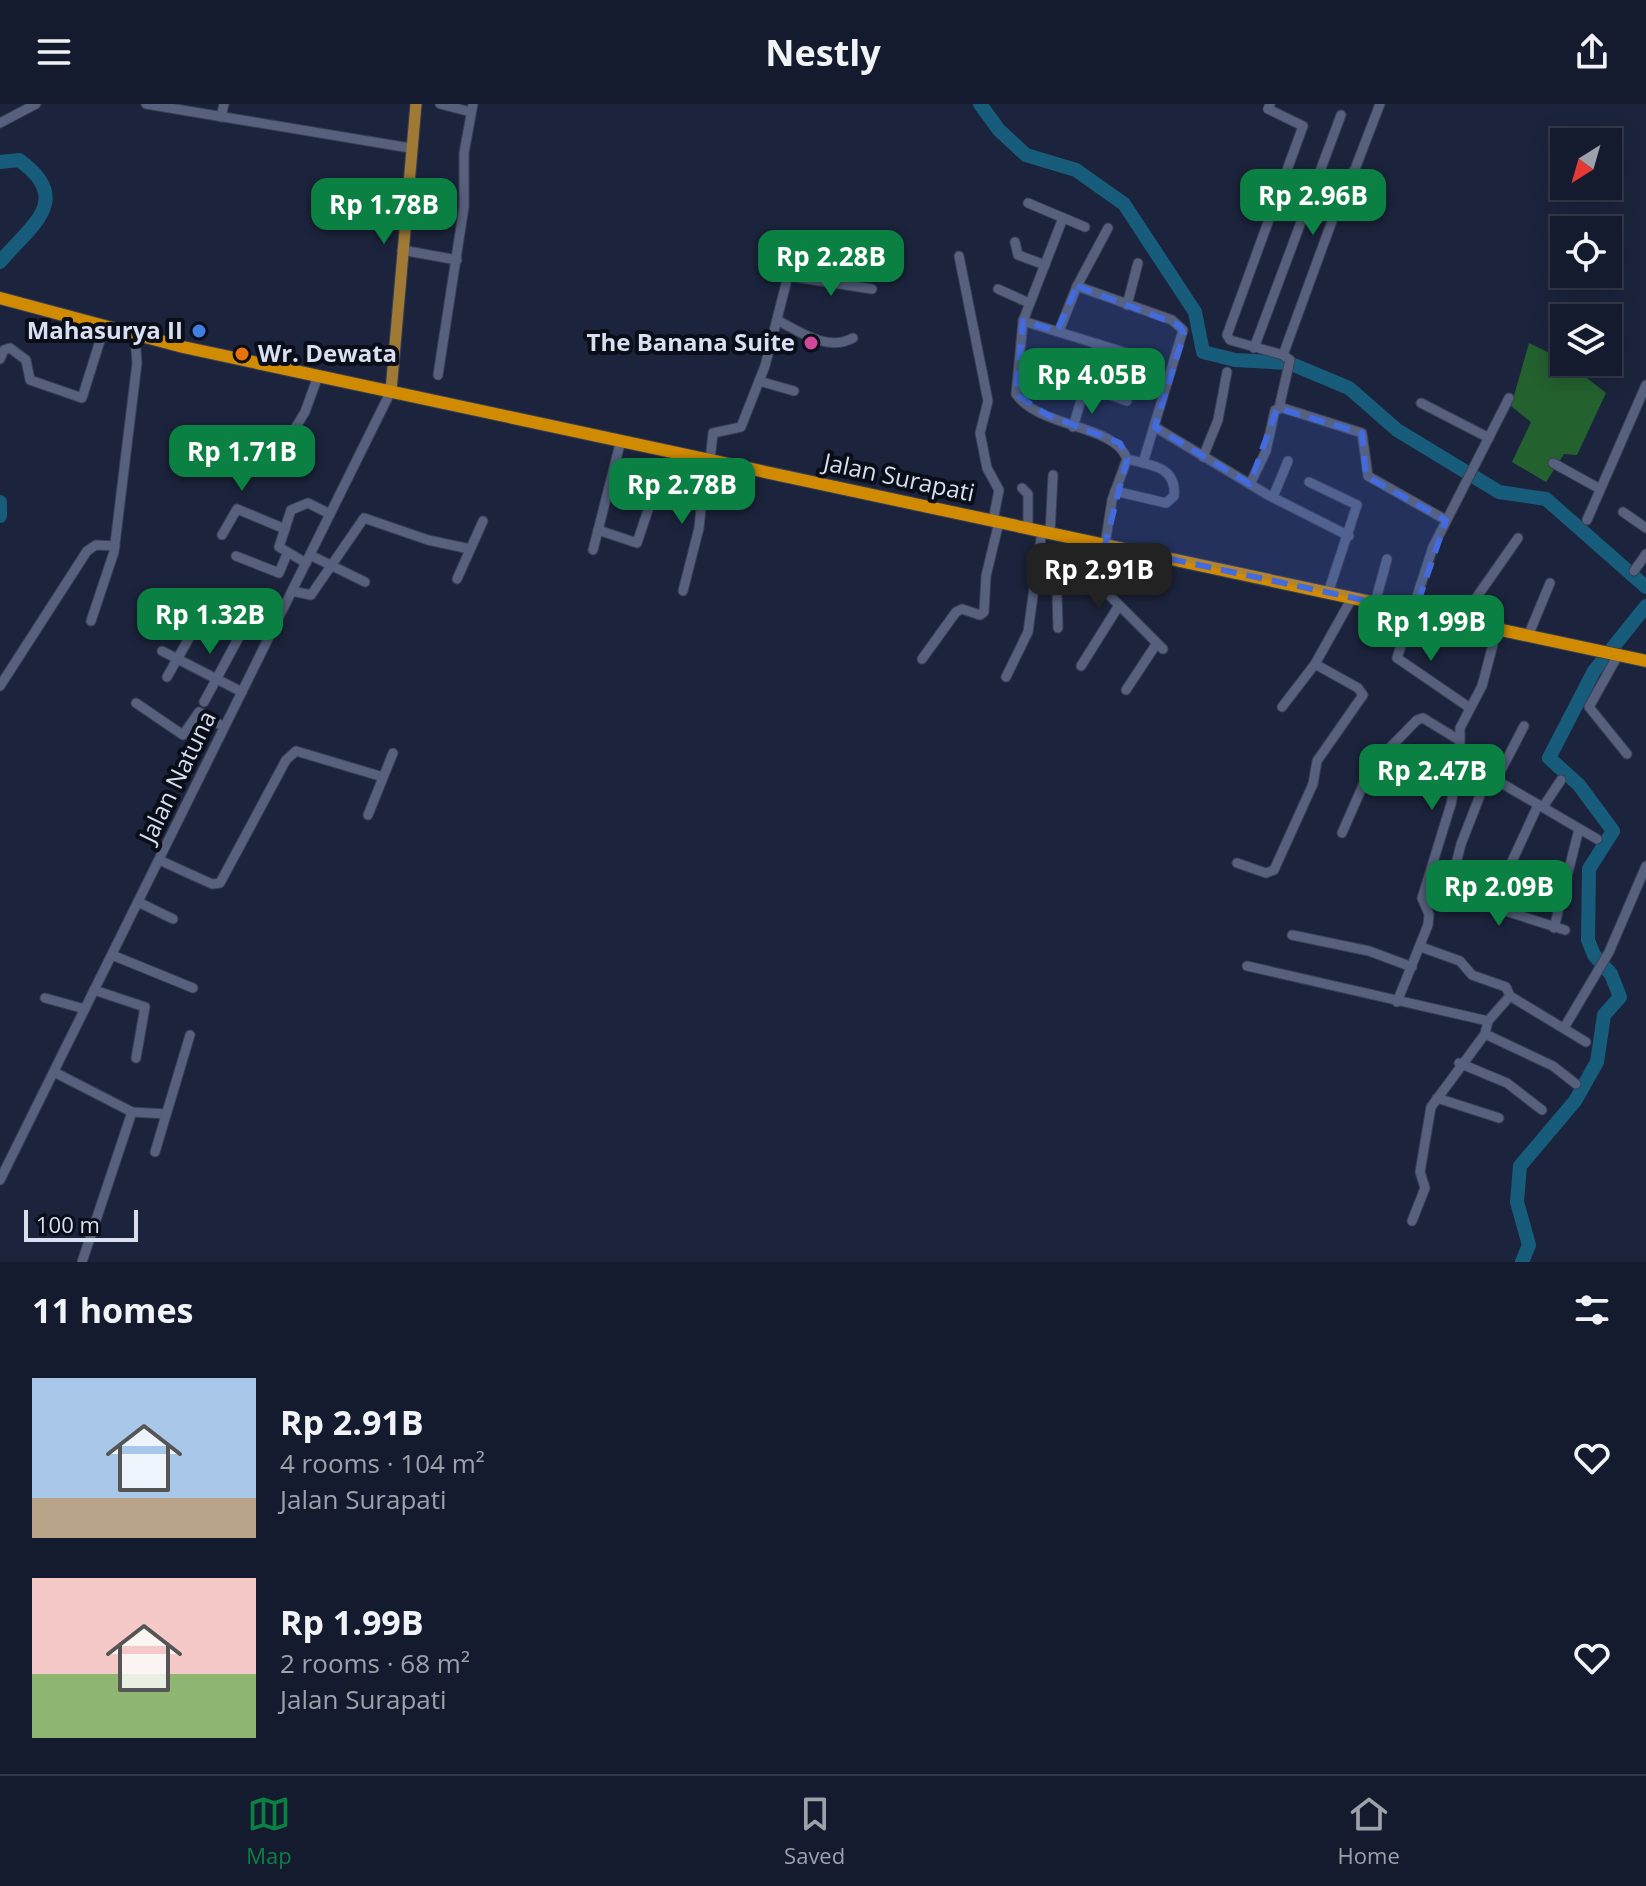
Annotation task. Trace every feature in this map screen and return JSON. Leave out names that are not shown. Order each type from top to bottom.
[{"type":"highway","name":"Jalan Surapati","points":[[2,298],[135,337],[1646,661]]},
{"type":"main road","points":[[391,391],[416,104]]},
{"type":"street","points":[[0,123],[36,104]]},
{"type":"street","points":[[146,104],[410,148]]},
{"type":"street","points":[[221,117],[224,104]]},
{"type":"street","points":[[438,375],[464,207],[464,153],[472,108],[440,104]]},
{"type":"street","points":[[1270,104],[1268,109],[1303,126],[1227,335],[1230,340],[1287,362]]},
{"type":"street","points":[[1250,484],[1266,451],[1275,410],[1279,408],[1287,362],[1347,180],[1355,169],[1380,104]]},
{"type":"street","points":[[1254,348],[1341,115]]},
{"type":"street","points":[[1028,203],[1085,227]]},
{"type":"street","points":[[1063,218],[1023,321],[1016,395],[1073,427],[1117,442],[1127,459],[1165,469],[1172,476],[1175,487],[1171,502],[1115,491]]},
{"type":"street","points":[[1059,331],[1077,286],[1108,228]]},
{"type":"street","points":[[1015,242],[1018,255],[1045,265]]},
{"type":"street","points":[[402,250],[457,260]]},
{"type":"street","points":[[922,659],[956,612],[962,609],[980,615],[984,612],[986,576],[999,490],[987,468],[980,433],[988,401],[959,256]]},
{"type":"street","points":[[1127,305],[1138,263]]},
{"type":"street","points":[[683,591],[699,528],[713,433],[743,425],[777,320],[785,280],[792,274],[872,289]]},
{"type":"street","points":[[1077,286],[1172,320],[1183,330],[1143,463]]},
{"type":"street","points":[[998,289],[1029,303]]},
{"type":"street","points":[[777,320],[830,344],[842,344],[853,338]]},
{"type":"street","points":[[1023,321],[1143,358]]},
{"type":"street","points":[[0,359],[5,348],[10,348],[25,357],[30,380],[82,398],[104,328]]},
{"type":"street","points":[[91,621],[115,546],[137,363],[135,337]]},
{"type":"street","points":[[1073,427],[1098,344]]},
{"type":"street","points":[[1203,457],[1218,420],[1227,372]]},
{"type":"street","points":[[1055,373],[1127,401]]},
{"type":"street","points":[[294,430],[305,412],[318,376]]},
{"type":"street","points":[[759,381],[794,391]]},
{"type":"street","points":[[1587,520],[1646,385]]},
{"type":"street","name":"Jalan Natuna","points":[[0,1180],[391,391]]},
{"type":"street","points":[[1470,708],[1398,661],[1433,547],[1509,398]]},
{"type":"street","points":[[1421,403],[1489,438]]},
{"type":"street","points":[[1279,408],[1362,433],[1368,476],[1446,520]]},
{"type":"street","points":[[1633,419],[1646,425]]},
{"type":"street","points":[[1155,427],[1273,497],[1349,536]]},
{"type":"street","points":[[593,550],[621,440]]},
{"type":"street","points":[[1126,690],[1160,646],[1118,607],[1103,584],[1115,491],[1127,459]]},
{"type":"street","points":[[1273,497],[1288,461]]},
{"type":"street","points":[[1553,463],[1600,489]]},
{"type":"street","points":[[1006,677],[1028,632],[1040,531],[1053,475]]},
{"type":"street","points":[[1309,482],[1357,503],[1349,536],[1328,593]]},
{"type":"street","points":[[1022,488],[1028,494],[1040,531]]},
{"type":"street","points":[[330,514],[314,505],[302,503],[291,510],[279,544],[287,554],[331,567],[365,582]]},
{"type":"street","points":[[598,530],[637,543],[650,504]]},
{"type":"street","points":[[222,535],[237,509],[285,529]]},
{"type":"street","points":[[1623,512],[1646,528]]},
{"type":"street","points":[[292,591],[311,595],[360,520],[367,518],[428,540],[470,549]]},
{"type":"street","points":[[457,579],[483,521]]},
{"type":"street","points":[[1460,621],[1518,538]]},
{"type":"street","points":[[0,686],[87,551],[96,545],[115,546]]},
{"type":"street","points":[[236,556],[279,573],[287,554]]},
{"type":"street","points":[[1634,571],[1646,554]]},
{"type":"street","points":[[1375,603],[1387,559]]},
{"type":"street","points":[[1528,636],[1550,583]]},
{"type":"street","points":[[1034,589],[1052,589],[1057,593],[1058,628]]},
{"type":"street","points":[[1282,707],[1315,664],[1352,598]]},
{"type":"street","points":[[1081,666],[1118,607]]},
{"type":"street","points":[[167,677],[205,610]]},
{"type":"street","points":[[1397,1002],[1421,947],[1429,914],[1422,895],[1451,804],[1460,759],[1460,728],[1482,686],[1497,629]]},
{"type":"street","points":[[204,702],[239,637]]},
{"type":"street","points":[[162,651],[242,692]]},
{"type":"street","points":[[1616,655],[1589,707],[1627,754]]},
{"type":"street","points":[[1237,863],[1266,873],[1274,870],[1313,784],[1317,761],[1363,695],[1358,688],[1315,664]]},
{"type":"street","points":[[136,703],[183,735],[199,712],[224,727]]},
{"type":"street","points":[[1342,833],[1371,767],[1417,720],[1423,718],[1459,740]]},
{"type":"street","points":[[1524,726],[1492,778],[1466,830],[1450,886],[1471,900],[1559,929],[1579,829]]},
{"type":"street","points":[[159,860],[212,884],[220,883],[286,760],[296,751],[383,777]]},
{"type":"street","points":[[368,815],[393,753]]},
{"type":"street","points":[[1460,759],[1597,839]]},
{"type":"street","points":[[1491,907],[1540,806],[1561,780]]},
{"type":"street","points":[[1564,1028],[1609,952],[1646,866]]},
{"type":"street","points":[[138,902],[173,919]]},
{"type":"street","points":[[1292,935],[1369,951],[1412,967]]},
{"type":"street","points":[[1421,947],[1460,961],[1472,975],[1506,987],[1510,996],[1586,1042]]},
{"type":"street","points":[[112,955],[193,988]]},
{"type":"street","points":[[1247,966],[1488,1021]]},
{"type":"street","points":[[94,990],[145,1007],[136,1058]]},
{"type":"street","points":[[1412,1221],[1424,1191],[1420,1172],[1427,1141],[1428,1116],[1459,1063],[1485,1034],[1488,1021],[1510,996]]},
{"type":"street","points":[[45,998],[85,1009]]},
{"type":"street","points":[[1485,1034],[1553,1066],[1576,1084]]},
{"type":"street","points":[[155,1152],[190,1035]]},
{"type":"street","points":[[1459,1063],[1507,1083],[1542,1110]]},
{"type":"street","points":[[54,1072],[132,1112],[166,1114]]},
{"type":"street","points":[[1437,1098],[1499,1118]]},
{"type":"street","points":[[82,1262],[132,1112]]},
{"type":"highlighted area","points":[[1077,286],[1179,325],[1184,334],[1155,427],[1250,484],[1277,408],[1362,433],[1366,476],[1446,520],[1415,611],[1105,545],[1127,459],[1120,443],[1047,415],[1016,394],[1023,321],[1057,331]]},
{"type":"green space","points":[[1529,343],[1550,353],[1550,376],[1584,376],[1606,393],[1577,455],[1564,454],[1546,482],[1512,462],[1531,422],[1511,406]]},
{"type":"waterway","points":[[980,104],[999,130],[1026,155],[1076,170],[1124,204],[1195,312],[1203,352],[1235,360],[1289,363],[1349,388],[1397,430],[1499,492],[1546,499],[1646,587]]},
{"type":"waterway","points":[[0,162],[19,160],[35,174],[44,188],[46,200],[34,224],[0,262]]},
{"type":"waterway","points":[[0,502],[0,516]]},
{"type":"waterway","points":[[1522,1262],[1529,1245],[1517,1202],[1520,1166],[1575,1101],[1597,1062],[1604,1015],[1620,997],[1611,974],[1594,955],[1588,940],[1589,869],[1613,831],[1579,785],[1549,758],[1594,671],[1646,606]]},
{"type":"place","name":"Mahasurya II","points":[[199,331]]},
{"type":"place","name":"The Banana Suite","points":[[811,343]]},
{"type":"place","name":"Wr. Dewata","points":[[242,354]]}]
